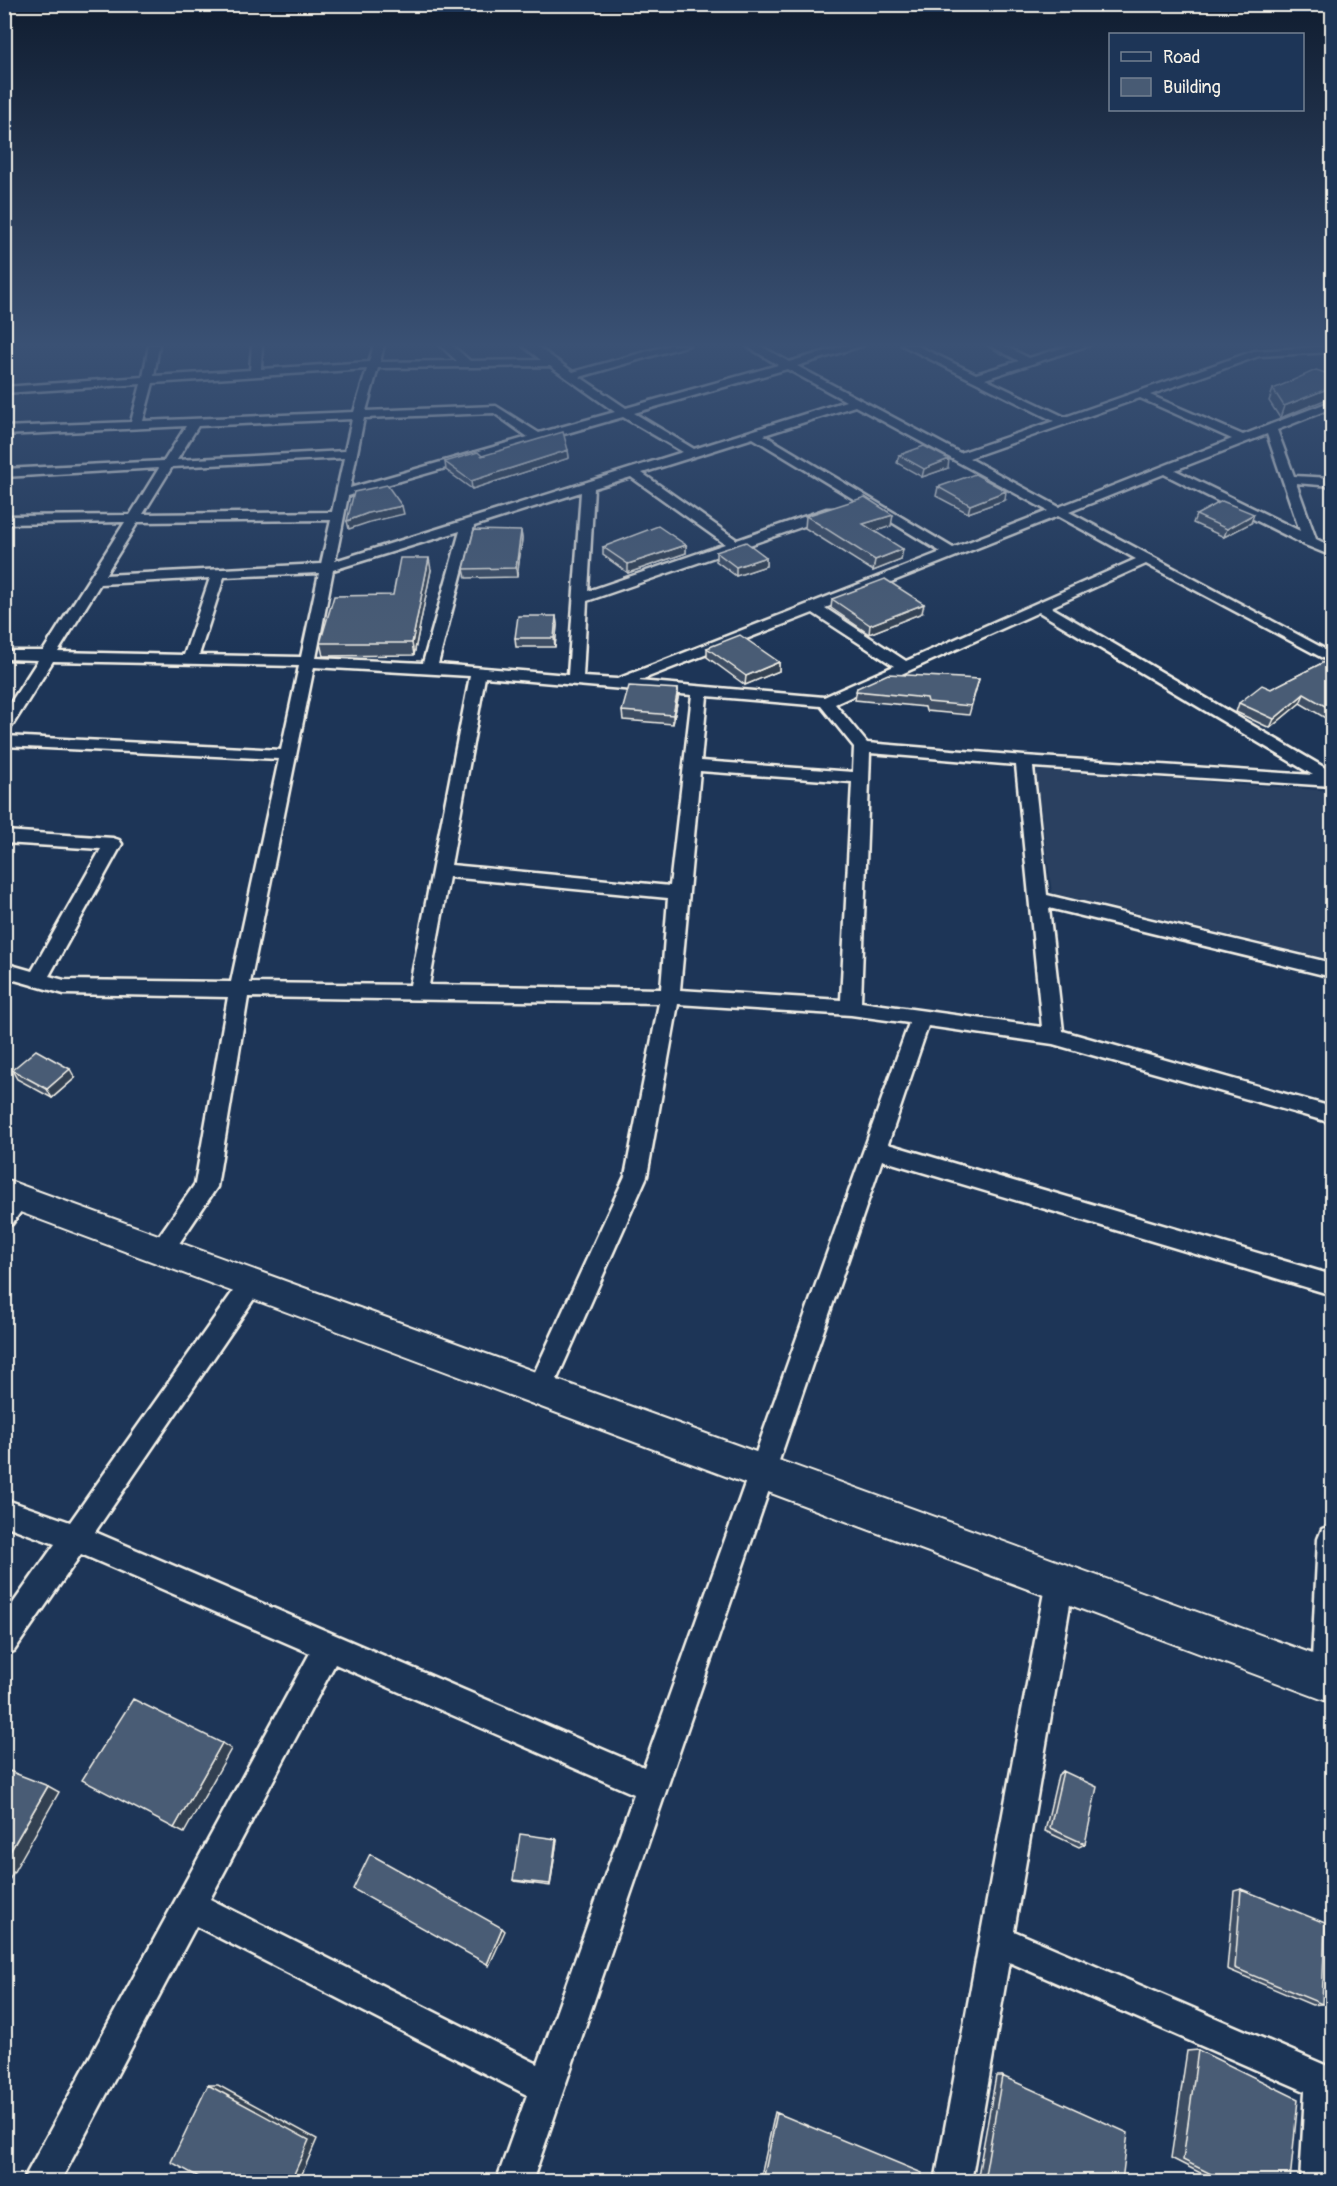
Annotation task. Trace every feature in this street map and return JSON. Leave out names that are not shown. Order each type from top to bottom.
[{"type":"street","points":[[4,726],[178,447]]},
{"type":"street","points":[[162,1250],[206,1187],[239,990],[352,447]]},
{"type":"street","points":[[342,494],[506,447]]},
{"type":"street","points":[[683,447],[693,453]]},
{"type":"street","points":[[96,580],[327,568],[713,447]]},
{"type":"street","points":[[777,447],[952,553]]},
{"type":"street","points":[[939,447],[1332,659]]},
{"type":"street","points":[[959,458],[990,447]]},
{"type":"street","points":[[619,683],[1223,447]]},
{"type":"street","points":[[1278,447],[1310,542]]},
{"type":"street","points":[[4,473],[351,454]]},
{"type":"street","points":[[1165,470],[1332,552]]},
{"type":"street","points":[[632,472],[735,545]]},
{"type":"street","points":[[1289,479],[1332,482]]},
{"type":"street","points":[[575,679],[588,486]]},
{"type":"street","points":[[582,598],[865,500]]},
{"type":"street","points":[[4,520],[338,516]]},
{"type":"street","points":[[429,668],[468,524]]},
{"type":"street","points":[[4,655],[307,662],[429,668],[826,702],[1147,559]]},
{"type":"street","points":[[190,659],[219,573]]},
{"type":"street","points":[[814,607],[904,667]]},
{"type":"street","points":[[1040,607],[1332,780]]},
{"type":"street","points":[[418,992],[478,672]]},
{"type":"street","points":[[540,1389],[636,1176],[670,996],[678,893],[700,690]]},
{"type":"street","points":[[826,702],[862,747],[851,1008]]},
{"type":"street","points":[[4,741],[288,755]]},
{"type":"street","points":[[862,747],[1024,761],[1332,780]]},
{"type":"street","points":[[1024,761],[1053,1036]]},
{"type":"street","points":[[692,765],[861,778]]},
{"type":"street","points":[[4,837],[113,844],[37,980]]},
{"type":"street","points":[[441,870],[678,893]]},
{"type":"street","points":[[1039,899],[1332,970]]},
{"type":"street","points":[[4,970],[64,987],[670,996],[851,1008],[1053,1036],[1332,1115]]},
{"type":"street","points":[[514,2181],[921,1018]]},
{"type":"street","points":[[875,1149],[1332,1285]]},
{"type":"street","points":[[10,1202],[162,1250],[1329,1681],[1332,1539]]},
{"type":"street","points":[[4,1641],[252,1283]]},
{"type":"street","points":[[4,1512],[76,1538],[652,1786]]},
{"type":"street","points":[[953,2181],[1060,1581]]},
{"type":"street","points":[[40,2181],[328,1648]]},
{"type":"street","points":[[189,1905],[547,2087]]},
{"type":"street","points":[[996,1940],[1328,2083],[1318,2181]]},
{"type":"shaded area","points":[[1035,770],[1332,791],[1332,960],[1052,893]]},
{"type":"building","points":[[512,447],[567,447],[568,450],[471,481],[445,462],[478,452],[482,456]]},
{"type":"building","points":[[926,447],[949,459],[924,469],[899,455]]},
{"type":"building","points":[[975,474],[1006,491],[970,505],[938,487]]},
{"type":"building","points":[[387,485],[402,506],[368,513],[347,521],[354,492]]},
{"type":"building","points":[[865,497],[893,515],[863,524],[903,549],[875,560],[806,516]]},
{"type":"building","points":[[1222,501],[1254,514],[1227,529],[1196,515]]},
{"type":"building","points":[[658,526],[686,545],[628,564],[603,547]]},
{"type":"building","points":[[474,530],[521,531],[516,568],[464,569]]},
{"type":"building","points":[[746,542],[766,557],[736,567],[716,552]]},
{"type":"building","points":[[400,558],[429,558],[412,643],[320,643],[334,596],[393,595]]},
{"type":"building","points":[[885,579],[924,604],[870,625],[832,599]]},
{"type":"building","points":[[518,616],[556,616],[554,638],[515,638]]},
{"type":"building","points":[[740,635],[779,662],[746,676],[707,648]]},
{"type":"building","points":[[1332,658],[1332,670],[1329,673],[1332,675],[1332,710],[1304,694],[1274,719],[1239,703],[1262,685],[1271,689]]},
{"type":"building","points":[[888,674],[979,679],[971,706],[928,702],[927,698],[856,691],[857,688]]},
{"type":"building","points":[[629,686],[678,689],[673,715],[622,711]]},
{"type":"building","points":[[36,1050],[70,1069],[47,1089],[12,1070]]},
{"type":"building","points":[[133,1699],[222,1743],[174,1828],[82,1780]]},
{"type":"building","points":[[4,1769],[48,1786],[4,1862]]},
{"type":"building","points":[[1063,1771],[1097,1787],[1085,1844],[1050,1828]]},
{"type":"building","points":[[520,1834],[556,1839],[550,1884],[513,1880]]},
{"type":"building","points":[[370,1854],[502,1928],[487,1964],[353,1889]]},
{"type":"building","points":[[1241,1889],[1325,1923],[1322,2004],[1235,1968]]},
{"type":"building","points":[[1198,2050],[1298,2099],[1290,2181],[1225,2181],[1183,2160]]},
{"type":"building","points":[[1002,2076],[1128,2133],[1122,2181],[984,2181]]},
{"type":"building","points":[[208,2085],[309,2140],[291,2181],[206,2181],[171,2162]]},
{"type":"building","points":[[777,2113],[922,2173],[921,2181],[763,2181]]}]
